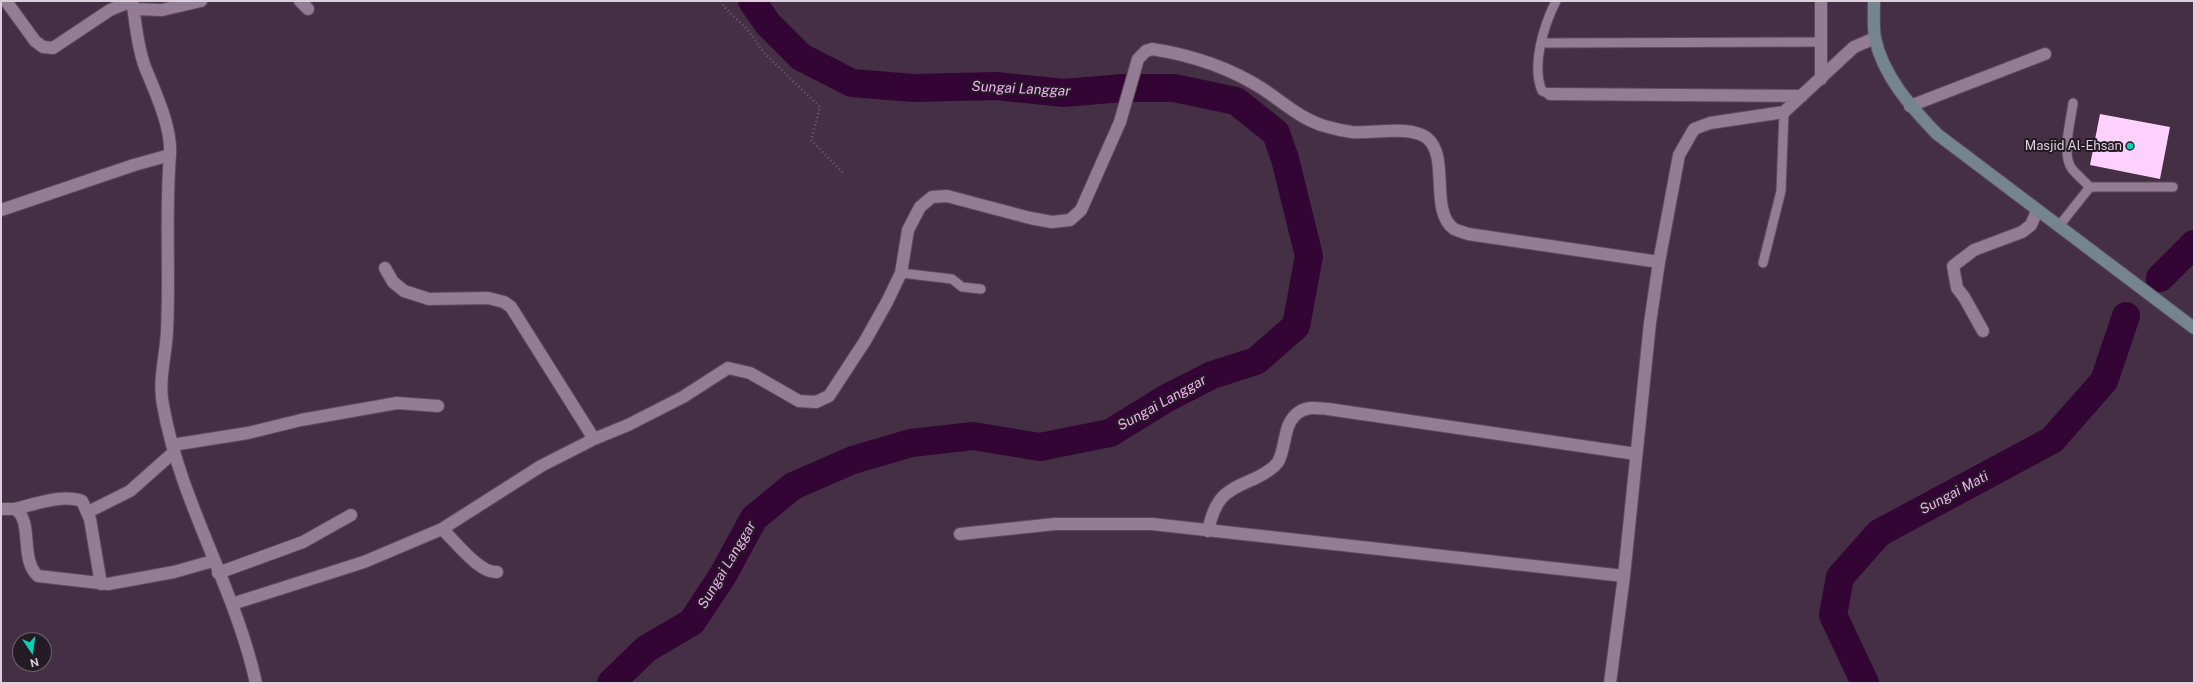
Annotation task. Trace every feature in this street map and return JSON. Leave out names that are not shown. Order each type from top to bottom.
[{"type":"main road","points":[[1874,1],[1875,38],[1887,70],[1910,106],[1937,134],[2194,328]]},
{"type":"street","points":[[6,1],[35,41],[43,48],[53,48],[110,10],[133,4],[162,10],[201,1]]},
{"type":"street","points":[[1821,79],[1822,1]]},
{"type":"street","points":[[133,4],[142,58],[162,111],[170,155],[167,331],[162,395],[173,448],[213,561],[232,604],[247,645],[256,683]]},
{"type":"street","points":[[1610,683],[1624,576],[1636,454],[1658,262],[1679,155],[1694,129],[1710,123],[1784,112],[1854,47],[1875,38]]},
{"type":"street","points":[[232,604],[364,562],[442,529],[542,466],[594,438],[628,425],[684,397],[728,368],[750,374],[799,400],[816,402],[829,396],[865,341],[901,273],[908,230],[920,207],[932,197],[947,196],[1030,218],[1052,222],[1064,222],[1075,216],[1080,210],[1120,122],[1138,59],[1146,50],[1152,49],[1228,69],[1263,89],[1308,120],[1327,127],[1352,132],[1411,132],[1427,138],[1433,146],[1436,158],[1443,214],[1448,224],[1455,230],[1468,234],[1658,262]]},
{"type":"street","points":[[1910,106],[2045,54]]},
{"type":"street","points":[[1550,94],[1802,96]]},
{"type":"street","points":[[1,210],[134,165],[170,155]]},
{"type":"street","points":[[1982,331],[1964,296],[1957,288],[1954,266],[1974,250],[2022,232],[2031,225],[2037,210]]},
{"type":"street","points":[[386,268],[392,282],[404,291],[429,299],[488,298],[504,302],[510,307],[594,438]]},
{"type":"street","points":[[88,512],[130,491],[173,448],[248,434],[316,417],[397,403],[438,406]]},
{"type":"street","points":[[1208,530],[1212,510],[1225,494],[1266,473],[1278,462],[1290,420],[1300,411],[1309,407],[1328,408],[1636,454]]},
{"type":"street","points":[[1,509],[15,509],[74,498],[82,501],[88,512],[101,584]]},
{"type":"street","points":[[15,509],[23,516],[29,562],[33,571],[38,576],[101,584],[138,580],[213,561]]},
{"type":"street","points":[[218,573],[303,542],[351,515]]},
{"type":"street","points":[[960,534],[1055,524],[1152,524],[1624,576]]},
{"type":"street","points":[[442,529],[480,568],[489,573],[497,572]]},
{"type":"lane","points":[[1550,94],[1542,91],[1539,84],[1539,55],[1551,11],[1556,1]]},
{"type":"lane","points":[[1542,43],[1821,42]]},
{"type":"lane","points":[[2073,103],[2067,149],[2068,159],[2071,168],[2090,187],[2174,187]]},
{"type":"lane","points":[[1763,264],[1781,191],[1784,112]]},
{"type":"lane","points":[[2059,226],[2090,187]]},
{"type":"lane","points":[[901,273],[952,280],[962,287],[981,290]]},
{"type":"path","points":[[721,1],[726,9],[748,30],[764,53],[820,107],[811,140],[843,173]]},
{"type":"building","name":"Masjid Al-Ehsan","points":[[2100,114],[2170,127],[2160,179],[2090,165]]},
{"type":"waterway","name":"Sungai Langgar","points":[[611,683],[646,649],[692,622],[723,575],[754,518],[793,486],[853,460],[911,443],[973,436],[1040,447],[1110,433],[1167,398],[1212,375],[1256,361],[1296,326],[1309,256],[1285,159],[1276,133],[1236,101],[1174,88],[1123,88],[1064,93],[996,86],[913,88],[852,83],[801,57],[768,24],[752,1]]},
{"type":"waterway","name":"Sungai Mati","points":[[2160,278],[2194,244]]},
{"type":"waterway","name":"Sungai Mati","points":[[1865,683],[1833,615],[1840,577],[1879,533],[2052,440],[2104,381],[2126,316]]},
{"type":"place","name":"Masjid Al-Ehsan","points":[[2130,146]]}]
